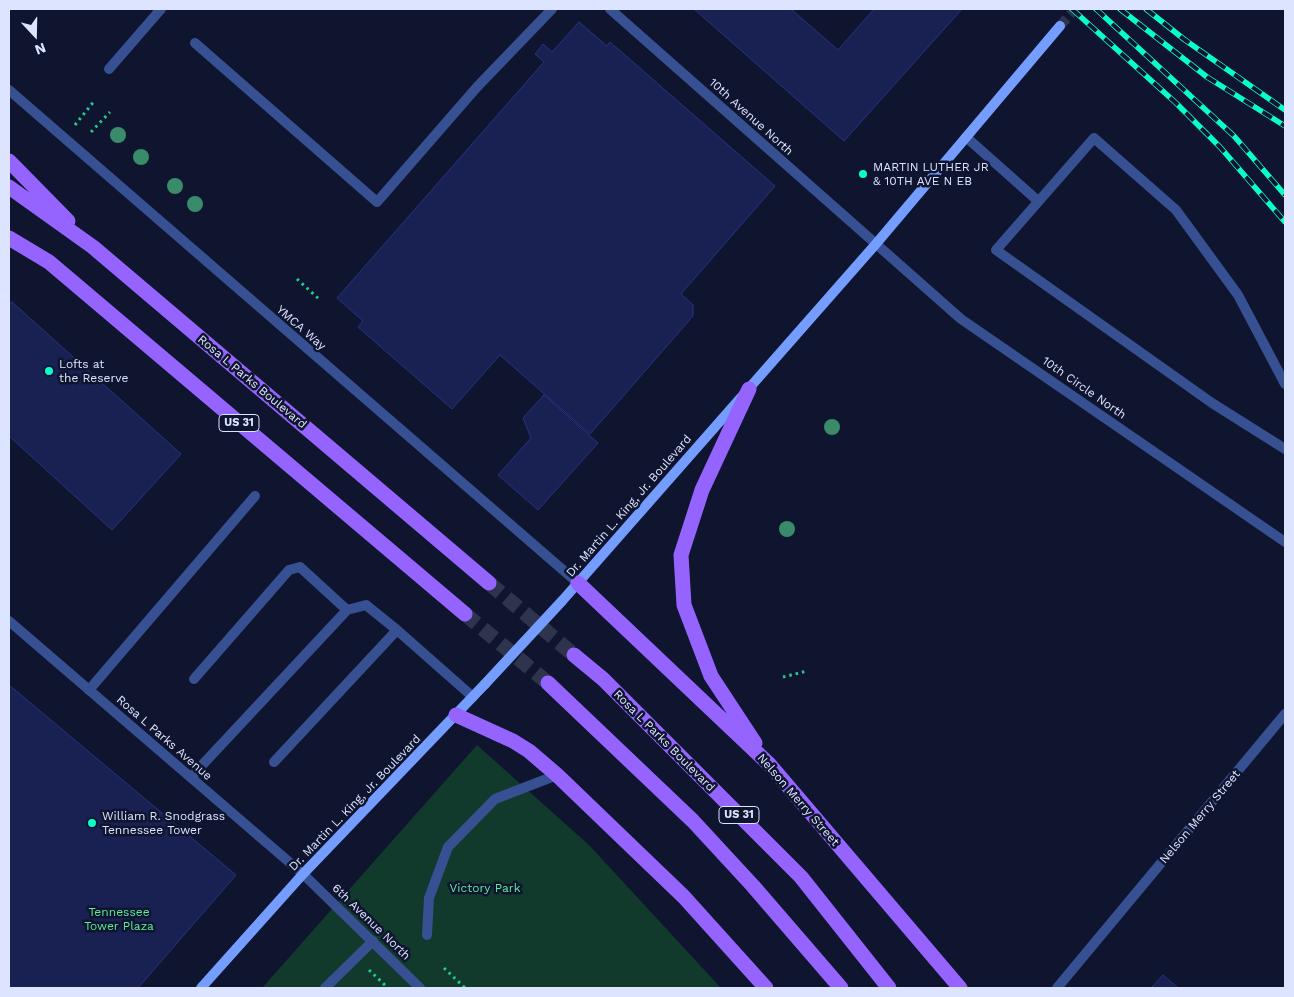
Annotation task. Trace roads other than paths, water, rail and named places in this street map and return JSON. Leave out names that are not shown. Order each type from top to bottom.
[{"type":"main road","name":"Dr. Martin L. King, Jr. Boulevard","points":[[201,988],[303,874],[456,715],[562,601],[875,245],[1060,26]]},
{"type":"main road","points":[[9,161],[93,247]]},
{"type":"main road","name":"Rosa L Parks Boulevard","points":[[9,187],[93,247],[490,583]]},
{"type":"main road","name":"US 31","points":[[9,238],[49,262],[465,614]]},
{"type":"main road","points":[[749,389],[702,490],[681,555],[684,605],[711,676],[770,765]]},
{"type":"main road","name":"Nelson Merry Street","points":[[578,583],[770,765],[960,988]]},
{"type":"main road","name":"Rosa L Parks Boulevard","points":[[574,654],[603,679],[801,877],[889,988]]},
{"type":"main road","name":"US 31","points":[[548,683],[699,828],[753,886],[841,988]]},
{"type":"main road","points":[[456,715],[513,741],[529,751],[557,775],[684,897],[766,988]]},
{"type":"street","points":[[108,69],[161,9]]},
{"type":"street","points":[[195,43],[377,202],[477,87],[552,9]]},
{"type":"street","name":"10th Avenue North","points":[[610,9],[875,245]]},
{"type":"street","name":"YMCA Way","points":[[9,90],[63,139],[578,583]]},
{"type":"street","points":[[966,138],[1038,201]]},
{"type":"street","points":[[1285,384],[1238,295],[1176,210],[1094,138],[996,250],[1212,403],[1285,449]]},
{"type":"street","name":"10th Circle North","points":[[875,245],[961,319],[1285,542]]},
{"type":"street","points":[[89,690],[255,496]]},
{"type":"street","points":[[194,679],[289,570],[300,567],[347,610]]},
{"type":"street","points":[[191,777],[347,610],[366,605],[473,697]]},
{"type":"street","name":"Rosa L Parks Avenue","points":[[9,621],[303,874]]},
{"type":"street","points":[[274,762],[397,630]]},
{"type":"street","name":"Nelson Merry Street","points":[[1057,988],[1285,714]]},
{"type":"street","points":[[427,935],[429,898],[448,848],[495,799],[557,775]]},
{"type":"street","name":"6th Avenue North","points":[[303,874],[420,988]]},
{"type":"street","points":[[325,988],[373,941]]},
{"type":"tunnel","points":[[1060,26],[1075,9]]},
{"type":"tunnel","points":[[489,583],[574,655]]},
{"type":"tunnel","points":[[465,614],[548,683]]},
{"type":"railway","points":[[1072,9],[1176,103],[1220,147],[1285,222]]},
{"type":"railway","points":[[1096,9],[1234,136],[1285,195]]},
{"type":"railway","points":[[1120,9],[1207,77],[1285,126]]},
{"type":"railway","points":[[1146,9],[1185,40],[1285,110]]},
{"type":"place","name":"MARTIN LUTHER JR & 10TH AVE N EB","points":[[863,174]]},
{"type":"place","name":"Lofts at the Reserve","points":[[49,371]]},
{"type":"place","name":"William R. Snodgrass Tennessee Tower","points":[[92,823]]},
{"type":"park label","name":"Victory Park","points":[[485,888]]},
{"type":"park label","name":"Tennessee Tower Plaza","points":[[119,919]]}]
